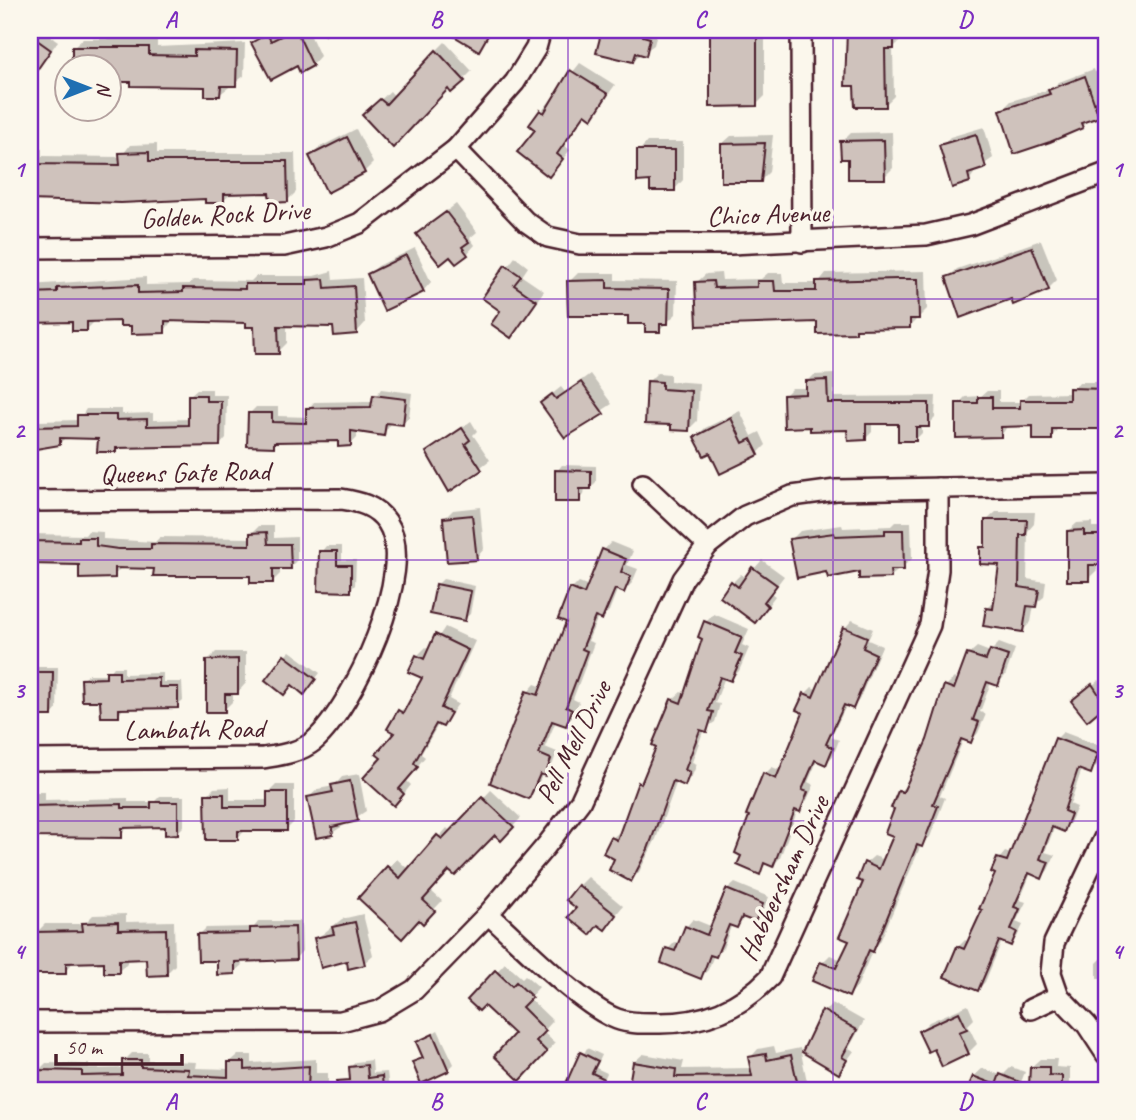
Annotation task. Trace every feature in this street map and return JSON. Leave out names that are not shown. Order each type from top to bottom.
[{"type":"street","name":"Golden Rock Drive","points":[[30,248],[284,246],[326,237],[360,223],[456,149],[515,82],[536,48],[541,30]]},
{"type":"street","points":[[801,30],[802,242]]},
{"type":"street","name":"Chico Avenue","points":[[456,149],[526,220],[548,237],[580,244],[802,242],[926,235],[970,225],[1106,173]]},
{"type":"street","points":[[643,484],[708,545]]},
{"type":"street","name":"Pell Mell Drive","points":[[30,1022],[341,1021],[379,1011],[414,990],[488,914],[580,802],[683,579],[708,545],[746,516],[792,496],[836,490],[1106,485]]},
{"type":"street","name":"Habbersham Drive","points":[[488,914],[586,1000],[618,1019],[645,1023],[685,1023],[718,1015],[750,998],[771,977],[930,625],[938,570],[938,488]]},
{"type":"street","name":"Queens Gate Road","points":[[30,502],[341,499]]},
{"type":"street","name":"Lambath Road","points":[[30,760],[264,758],[291,754],[314,741],[349,695],[379,636],[393,579],[395,545],[387,522],[366,503],[341,499]]},
{"type":"street","points":[[1106,834],[1054,943],[1051,973],[1059,996],[1087,1026],[1106,1054]]},
{"type":"street","points":[[1031,1009],[1059,996]]},
{"type":"building","points":[[296,30],[313,66],[300,73],[297,66],[271,80],[251,43],[267,34],[271,41]]},
{"type":"building","points":[[444,30],[491,30],[479,51]]},
{"type":"building","points":[[602,30],[644,30],[643,36],[650,38],[646,56],[636,53],[633,62],[596,53]]},
{"type":"building","points":[[710,30],[757,30],[757,106],[710,107]]},
{"type":"building","points":[[894,30],[894,49],[885,49],[886,107],[855,107],[854,86],[845,86],[847,31]]},
{"type":"building","points":[[30,35],[51,50],[30,80]]},
{"type":"building","points":[[72,47],[149,47],[149,55],[194,56],[194,50],[237,51],[236,86],[221,86],[220,96],[205,96],[205,87],[131,86],[131,82],[122,82],[122,52],[72,52]]},
{"type":"building","points":[[436,50],[465,81],[451,93],[448,89],[393,148],[362,115],[380,99],[386,104]]},
{"type":"building","points":[[570,70],[608,94],[592,119],[585,114],[557,154],[563,159],[549,177],[517,152],[535,130],[529,125],[540,110],[544,113]]},
{"type":"building","points":[[1085,76],[1099,117],[1081,123],[1083,128],[1014,154],[1000,110],[1050,94],[1048,90]]},
{"type":"building","points":[[976,134],[986,168],[968,174],[970,182],[952,188],[939,145]]},
{"type":"building","points":[[347,137],[365,173],[327,193],[309,156]]},
{"type":"building","points":[[884,140],[885,179],[848,179],[848,159],[841,159],[840,141]]},
{"type":"building","points":[[765,143],[761,182],[721,182],[721,144]]},
{"type":"building","points":[[637,150],[675,150],[675,191],[650,191],[650,181],[637,182]]},
{"type":"building","points":[[149,152],[149,161],[287,161],[288,202],[270,203],[269,193],[224,194],[224,203],[205,203],[205,199],[121,203],[30,200],[30,164],[120,165],[119,153]]},
{"type":"building","points":[[446,212],[469,242],[462,247],[468,255],[456,264],[450,257],[440,265],[416,234]]},
{"type":"building","points":[[1032,247],[1049,290],[1013,305],[1011,299],[960,318],[946,277]]},
{"type":"building","points":[[406,255],[424,292],[384,311],[367,274]]},
{"type":"building","points":[[505,265],[521,276],[514,285],[537,301],[511,338],[491,324],[500,311],[482,298]]},
{"type":"building","points":[[324,279],[325,288],[354,286],[357,334],[334,336],[333,327],[278,326],[279,354],[255,354],[254,327],[246,327],[246,323],[165,321],[165,333],[131,334],[131,326],[120,326],[120,321],[87,322],[87,331],[72,331],[72,322],[30,323],[30,293],[57,292],[57,288],[138,285],[138,293],[183,292],[183,288],[245,289],[245,284],[307,284],[307,280]]},
{"type":"building","points":[[918,279],[919,319],[910,319],[910,328],[856,329],[856,333],[817,334],[817,322],[697,326],[695,282],[713,281],[714,288],[757,287],[757,281],[774,281],[775,291],[816,291],[816,281]]},
{"type":"building","points":[[607,280],[607,288],[669,289],[668,324],[660,324],[660,332],[645,332],[645,324],[628,324],[628,316],[568,316],[567,281]]},
{"type":"building","points":[[827,380],[828,403],[929,403],[929,427],[916,427],[916,441],[898,441],[898,424],[866,424],[866,440],[848,441],[847,430],[810,431],[810,427],[784,428],[783,395],[806,394],[806,381]]},
{"type":"building","points":[[647,381],[662,382],[662,389],[691,391],[689,431],[671,430],[671,425],[645,424]]},
{"type":"building","points":[[581,382],[604,414],[565,438],[540,403],[552,394],[556,399]]},
{"type":"building","points":[[1069,388],[1106,389],[1106,429],[1052,429],[1052,440],[1033,440],[1033,426],[1001,427],[1001,437],[956,438],[956,403],[978,403],[978,397],[992,397],[992,408],[1020,408],[1020,400],[1069,400]]},
{"type":"building","points":[[188,395],[206,395],[206,401],[221,401],[220,446],[116,448],[116,452],[97,452],[98,439],[60,438],[60,445],[30,450],[30,427],[77,426],[77,415],[116,415],[116,420],[147,419],[147,426],[188,425]]},
{"type":"building","points":[[373,395],[406,399],[403,425],[386,423],[384,436],[351,431],[351,446],[338,447],[338,441],[274,442],[274,447],[247,446],[248,413],[272,413],[272,422],[306,423],[306,408],[371,407]]},
{"type":"building","points":[[731,418],[743,443],[751,439],[759,455],[720,474],[710,453],[704,456],[694,437]]},
{"type":"building","points":[[462,428],[470,440],[465,444],[482,470],[449,492],[426,452]]},
{"type":"building","points":[[555,470],[591,471],[591,489],[580,489],[580,502],[555,502]]},
{"type":"building","points":[[472,515],[477,560],[447,562],[443,518]]},
{"type":"building","points":[[985,520],[1027,520],[1026,535],[1020,535],[1019,587],[1039,590],[1036,607],[1027,606],[1023,632],[983,626],[986,608],[993,609],[999,565],[980,564],[980,547],[985,547]]},
{"type":"building","points":[[885,530],[903,530],[904,570],[890,570],[891,578],[859,579],[859,572],[828,578],[826,572],[797,578],[789,539],[834,533],[835,536],[885,534]]},
{"type":"building","points":[[1084,530],[1084,535],[1106,535],[1106,565],[1089,565],[1089,581],[1067,581],[1067,531]]},
{"type":"building","points":[[267,532],[268,544],[290,544],[291,569],[273,569],[273,583],[250,583],[250,576],[153,576],[154,569],[115,568],[115,578],[79,579],[79,565],[30,564],[30,541],[79,542],[79,538],[96,538],[96,546],[151,549],[151,544],[250,545],[250,533]]},
{"type":"building","points":[[602,549],[626,559],[621,572],[631,576],[624,593],[615,589],[602,620],[595,617],[582,649],[587,651],[566,707],[572,710],[566,726],[552,721],[539,754],[551,759],[545,776],[540,774],[529,799],[490,783],[526,691],[538,695],[566,622],[558,619],[570,588],[584,594]]},
{"type":"building","points":[[319,551],[337,551],[337,565],[351,565],[351,592],[318,591]]},
{"type":"building","points":[[752,567],[777,585],[764,602],[768,606],[755,623],[720,597],[731,581],[738,587]]},
{"type":"building","points":[[436,584],[471,591],[465,621],[430,614]]},
{"type":"building","points":[[704,621],[742,637],[735,653],[742,656],[731,681],[720,677],[708,711],[713,712],[707,732],[700,730],[685,770],[690,772],[685,786],[673,781],[648,849],[631,882],[609,870],[614,859],[603,853],[611,837],[617,840],[638,782],[641,784],[656,747],[652,745],[671,699],[681,703],[702,639],[698,637]]},
{"type":"building","points":[[843,627],[867,637],[863,648],[876,654],[853,709],[844,705],[826,744],[833,748],[826,765],[815,760],[802,790],[808,792],[800,812],[795,810],[773,867],[764,863],[760,875],[737,865],[741,856],[735,853],[749,816],[746,815],[763,773],[776,779],[803,713],[796,710],[804,693],[813,697]]},
{"type":"building","points":[[435,634],[468,650],[441,708],[451,713],[443,727],[436,724],[414,763],[418,767],[399,789],[404,794],[394,806],[363,778],[381,758],[376,754],[394,733],[387,729],[398,710],[403,713],[422,678],[408,672],[416,655],[424,659]]},
{"type":"building","points":[[990,650],[1008,656],[998,686],[987,682],[973,720],[979,722],[971,743],[961,739],[933,804],[938,806],[922,847],[917,845],[873,952],[869,950],[849,997],[812,981],[820,962],[836,968],[849,941],[839,937],[863,882],[857,880],[864,862],[879,869],[893,836],[885,833],[894,809],[891,808],[898,791],[903,792],[927,740],[944,685],[954,689],[967,654],[986,660]]},
{"type":"building","points":[[284,655],[316,679],[304,695],[292,685],[284,695],[265,680]]},
{"type":"building","points":[[238,659],[238,694],[225,694],[225,712],[206,712],[206,660]]},
{"type":"building","points":[[106,671],[119,671],[119,679],[159,678],[159,687],[178,687],[178,708],[119,709],[119,717],[101,717],[100,701],[82,701],[81,679],[106,678]]},
{"type":"building","points":[[30,672],[53,672],[52,716],[33,716]]},
{"type":"building","points":[[1092,684],[1106,705],[1087,721],[1071,701]]},
{"type":"building","points":[[1055,738],[1098,754],[1091,774],[1078,769],[1064,811],[1071,814],[1064,832],[1052,827],[1040,859],[1049,862],[1042,879],[1029,873],[1014,907],[1020,909],[1011,929],[1017,932],[1011,946],[999,941],[978,991],[944,977],[957,946],[964,949],[982,910],[979,909],[995,874],[991,872],[997,858],[1007,861]]},
{"type":"building","points":[[350,781],[358,821],[332,827],[333,835],[316,838],[307,797],[333,792],[331,785]]},
{"type":"building","points":[[267,792],[287,792],[287,831],[238,831],[238,840],[206,840],[205,794],[224,794],[224,807],[267,807]]},
{"type":"building","points":[[482,797],[514,827],[501,841],[495,835],[455,876],[449,871],[423,900],[435,911],[423,924],[419,920],[402,939],[358,898],[387,866],[400,878],[437,835],[442,839]]},
{"type":"building","points":[[151,802],[178,802],[178,834],[165,835],[165,827],[122,828],[122,838],[30,837],[30,806],[122,804],[122,808],[151,808]]},
{"type":"building","points":[[578,885],[616,915],[605,930],[598,925],[590,935],[568,917],[576,908],[566,900]]},
{"type":"building","points":[[726,889],[763,904],[755,922],[742,917],[737,928],[729,925],[716,957],[710,955],[701,979],[661,963],[666,948],[675,951],[685,926],[707,935]]},
{"type":"building","points":[[118,922],[118,930],[166,929],[167,975],[147,976],[146,959],[119,960],[119,973],[104,973],[104,962],[66,963],[66,974],[36,974],[35,932],[83,931],[82,923]]},
{"type":"building","points":[[355,922],[365,965],[348,969],[347,961],[321,968],[314,938],[334,934],[332,927]]},
{"type":"building","points":[[295,927],[296,960],[235,962],[235,974],[217,975],[217,961],[198,961],[197,934],[250,933],[250,928]]},
{"type":"building","points":[[495,970],[512,986],[516,982],[532,997],[522,1007],[546,1031],[536,1041],[547,1052],[520,1081],[494,1056],[514,1034],[484,1006],[479,1011],[467,1000]]},
{"type":"building","points":[[822,1010],[857,1030],[842,1057],[847,1060],[839,1074],[802,1052]]},
{"type":"building","points":[[959,1012],[967,1029],[959,1032],[969,1054],[942,1067],[934,1049],[928,1052],[918,1031]]},
{"type":"building","points":[[433,1034],[449,1071],[421,1084],[412,1062],[423,1058],[416,1042]]},
{"type":"building","points":[[580,1052],[598,1061],[592,1073],[603,1078],[597,1090],[563,1090]]},
{"type":"building","points":[[766,1054],[767,1060],[791,1055],[799,1090],[628,1090],[633,1062],[676,1069],[675,1077],[752,1076],[748,1057]]},
{"type":"building","points":[[122,1060],[141,1060],[141,1067],[189,1069],[188,1075],[228,1077],[228,1062],[245,1062],[245,1070],[309,1066],[308,1090],[36,1090],[36,1070],[82,1071],[82,1076],[122,1075]]},
{"type":"building","points":[[367,1065],[368,1078],[382,1076],[383,1090],[337,1090],[337,1081],[350,1080],[349,1067]]},
{"type":"building","points":[[1030,1067],[1049,1067],[1049,1075],[1062,1076],[1062,1090],[967,1090],[973,1076],[996,1085],[1000,1074],[1029,1086]]}]
